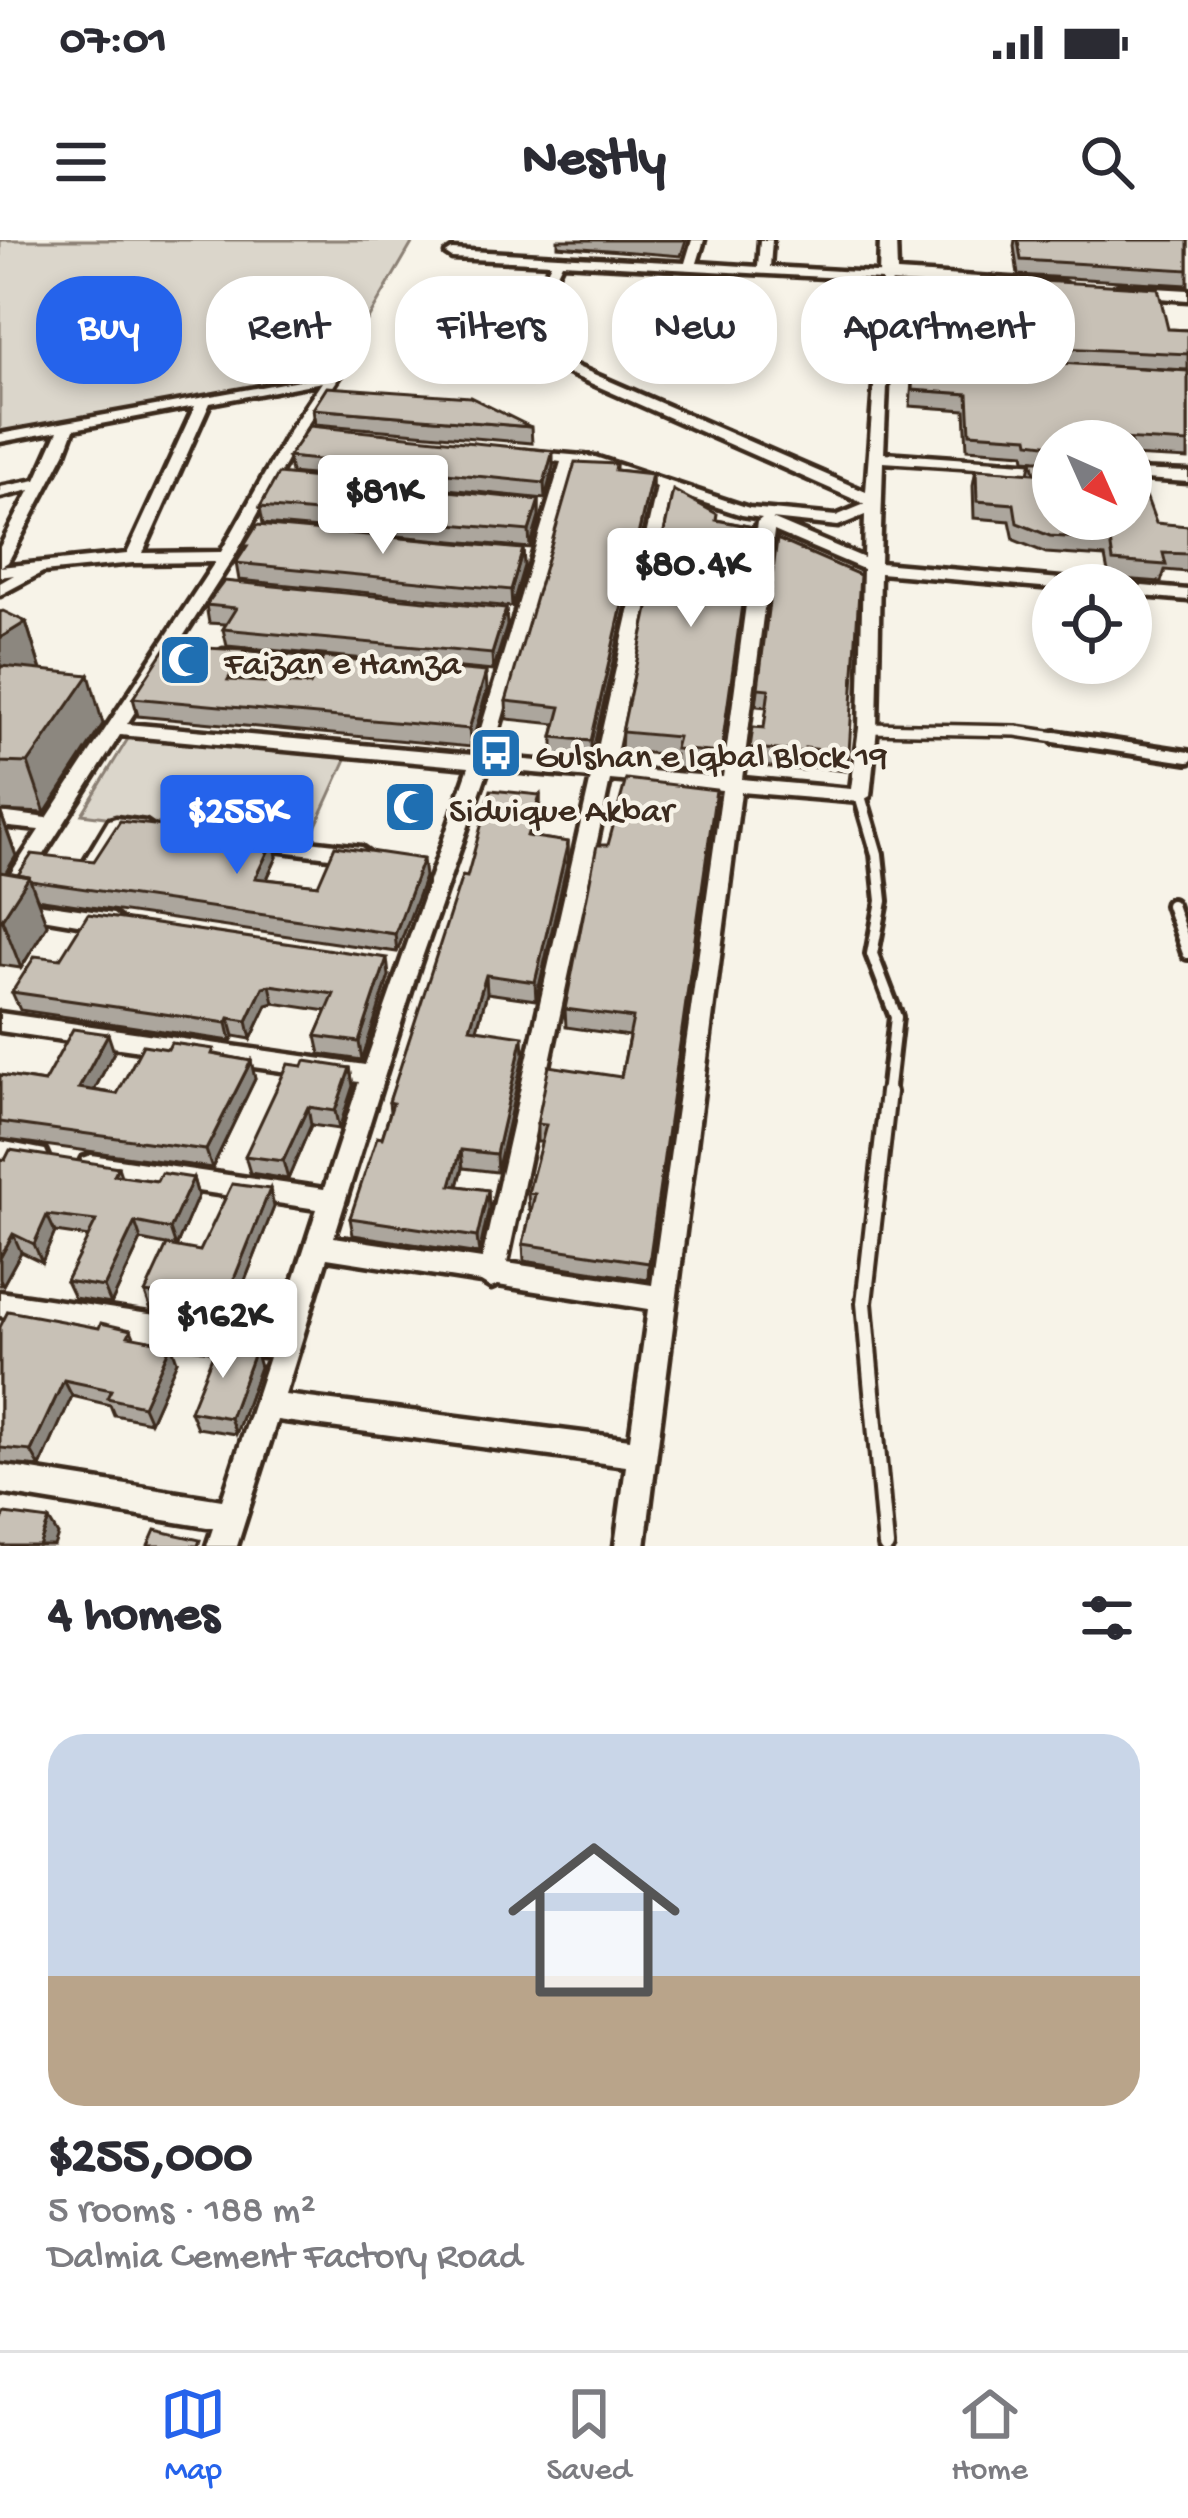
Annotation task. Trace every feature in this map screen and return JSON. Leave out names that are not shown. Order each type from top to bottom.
[{"type":"street","points":[[690,266],[698,240]]},
{"type":"street","points":[[764,271],[766,240]]},
{"type":"street","points":[[888,240],[888,276]]},
{"type":"street","points":[[452,254],[867,276]]},
{"type":"street","points":[[558,260],[520,336],[523,348],[873,503]]},
{"type":"street","points":[[1096,290],[1188,295]]},
{"type":"street","points":[[114,729],[860,796],[868,728],[880,384]]},
{"type":"street","points":[[0,438],[328,385],[347,396]]},
{"type":"street","points":[[137,926],[1,906],[226,557],[296,431],[328,385]]},
{"type":"street","points":[[133,558],[202,403]]},
{"type":"street","points":[[0,562],[67,427]]},
{"type":"street","points":[[296,431],[318,434]]},
{"type":"street","points":[[501,451],[590,460],[757,518],[872,567],[1032,581]]},
{"type":"street","points":[[0,1479],[228,1532],[373,1076],[396,965],[432,862],[480,763],[492,681],[526,557],[542,507],[569,458]]},
{"type":"street","points":[[874,458],[1032,468]]},
{"type":"street","points":[[1152,475],[1188,477]]},
{"type":"street","points":[[269,480],[292,482]]},
{"type":"street","points":[[0,492],[40,484]]},
{"type":"street","points":[[491,1276],[665,486]]},
{"type":"street","points":[[757,518],[838,520],[873,503]]},
{"type":"street","points":[[630,1546],[733,783],[757,518]]},
{"type":"street","points":[[240,531],[263,533]]},
{"type":"street","points":[[0,572],[133,558],[226,557]]},
{"type":"street","points":[[0,590],[39,568]]},
{"type":"street","points":[[207,586],[229,588]]},
{"type":"street","points":[[1152,592],[1188,595]]},
{"type":"street","points":[[165,650],[188,652]]},
{"type":"street","points":[[210,654],[368,669]]},
{"type":"street","points":[[0,819],[52,825]]},
{"type":"street","points":[[94,860],[116,825],[162,831]]},
{"type":"street","points":[[233,839],[373,856]]},
{"type":"street","points":[[0,1022],[373,1076]]},
{"type":"street","points":[[0,1151],[333,1201]]},
{"type":"street","points":[[320,1246],[662,1299]]},
{"type":"street","points":[[0,1304],[286,1347]]},
{"type":"street","points":[[270,1406],[641,1454]]},
{"type":"lane","points":[[868,728],[1016,731],[1188,757]]},
{"type":"lane","points":[[860,796],[878,854],[882,901],[872,954],[896,1017],[863,1303],[886,1546]]},
{"type":"lane","points":[[1171,904],[1188,953]]},
{"type":"shaded area","points":[[0,240],[414,240],[371,314],[371,276],[206,276],[206,384],[268,384],[0,434]]},
{"type":"shaded area","points":[[129,737],[347,757],[308,843],[82,814]]},
{"type":"building","points":[[1018,240],[1188,240],[1188,270],[1021,260]]},
{"type":"building","points":[[1075,283],[1158,288],[1168,329],[1188,330],[1188,354],[1075,349]]},
{"type":"building","points":[[1075,364],[1188,371],[1188,443],[1152,441],[1152,420],[1032,420],[1032,442],[1028,437],[970,433],[968,394],[912,390],[912,384],[1075,384]]},
{"type":"building","points":[[327,387],[470,397],[531,427],[313,409]]},
{"type":"building","points":[[310,426],[553,451],[544,483],[288,457]]},
{"type":"building","points":[[575,462],[616,464],[615,470],[652,474],[591,741],[553,737],[561,707],[506,701]]},
{"type":"building","points":[[976,469],[1032,473],[1032,529],[1017,523],[1014,504],[977,501]]},
{"type":"building","points":[[278,474],[539,500],[529,531],[260,507]]},
{"type":"building","points":[[673,490],[717,514],[716,520],[753,527],[721,753],[675,749],[678,737],[622,732]]},
{"type":"building","points":[[1152,512],[1156,523],[1188,526],[1188,554],[1163,553],[1166,565],[1113,561],[1110,540],[1152,540]]},
{"type":"building","points":[[257,525],[523,549],[511,590],[236,563]]},
{"type":"building","points":[[777,539],[860,575],[849,753],[750,748],[753,727],[764,728],[769,689],[758,688]]},
{"type":"building","points":[[224,581],[506,609],[492,654],[223,629],[236,608],[206,605]]},
{"type":"building","points":[[0,612],[26,622],[0,638]]},
{"type":"building","points":[[167,646],[245,650],[228,680],[310,685],[324,657],[486,672],[469,729],[133,698]]},
{"type":"building","points":[[2,666],[89,675],[28,763],[0,762]]},
{"type":"building","points":[[626,779],[716,790],[649,1263],[523,1244],[535,1194],[528,1193],[546,1125],[537,1124],[549,1066],[621,1077],[633,1018],[565,1009],[597,845],[608,845]]},
{"type":"building","points":[[491,790],[540,795],[527,836],[568,842],[535,982],[486,975],[470,1028],[523,1036],[496,1154],[461,1150],[451,1185],[488,1190],[477,1237],[350,1218],[377,1137],[382,1138],[393,1103],[389,1102],[462,876],[467,877]]},
{"type":"building","points":[[120,821],[274,839],[255,878],[318,885],[335,846],[423,859],[395,934],[31,881],[18,875],[32,854],[94,861]]},
{"type":"building","points":[[0,872],[29,877],[2,919],[0,919]]},
{"type":"building","points":[[88,914],[387,958],[359,1042],[316,1036],[334,994],[270,985],[263,987],[247,1021],[229,1018],[227,1023],[12,992],[35,956],[60,959]]},
{"type":"building","points":[[73,1029],[108,1034],[79,1088],[117,1094],[143,1045],[214,1049],[212,1054],[251,1061],[206,1150],[0,1122],[0,1075],[44,1082]]},
{"type":"building","points":[[305,1061],[350,1068],[335,1111],[308,1107],[283,1161],[245,1156],[288,1064],[303,1066]]},
{"type":"building","points":[[10,1150],[118,1167],[114,1175],[157,1181],[161,1173],[193,1178],[170,1229],[135,1222],[104,1287],[66,1281],[96,1221],[47,1215],[34,1244],[13,1234],[0,1258],[0,1159],[5,1160]]},
{"type":"building","points":[[232,1184],[270,1189],[224,1304],[145,1293],[167,1245],[200,1251]]},
{"type":"building","points":[[8,1311],[99,1328],[101,1323],[131,1330],[128,1336],[171,1344],[143,1406],[107,1398],[111,1390],[64,1380],[31,1451],[0,1448],[0,1327]]},
{"type":"building","points":[[217,1344],[255,1350],[230,1418],[190,1411]]},
{"type":"building","points":[[5,1514],[49,1520],[39,1546],[0,1546]]},
{"type":"building","points":[[155,1530],[200,1540],[198,1546],[148,1546]]},
{"type":"place","name":"Faizan e Hamza","points":[[185,660]]},
{"type":"place","name":"Gulshan e Iqbal Block 19","points":[[496,753]]},
{"type":"place","name":"Siduique Akbar","points":[[410,807]]}]
